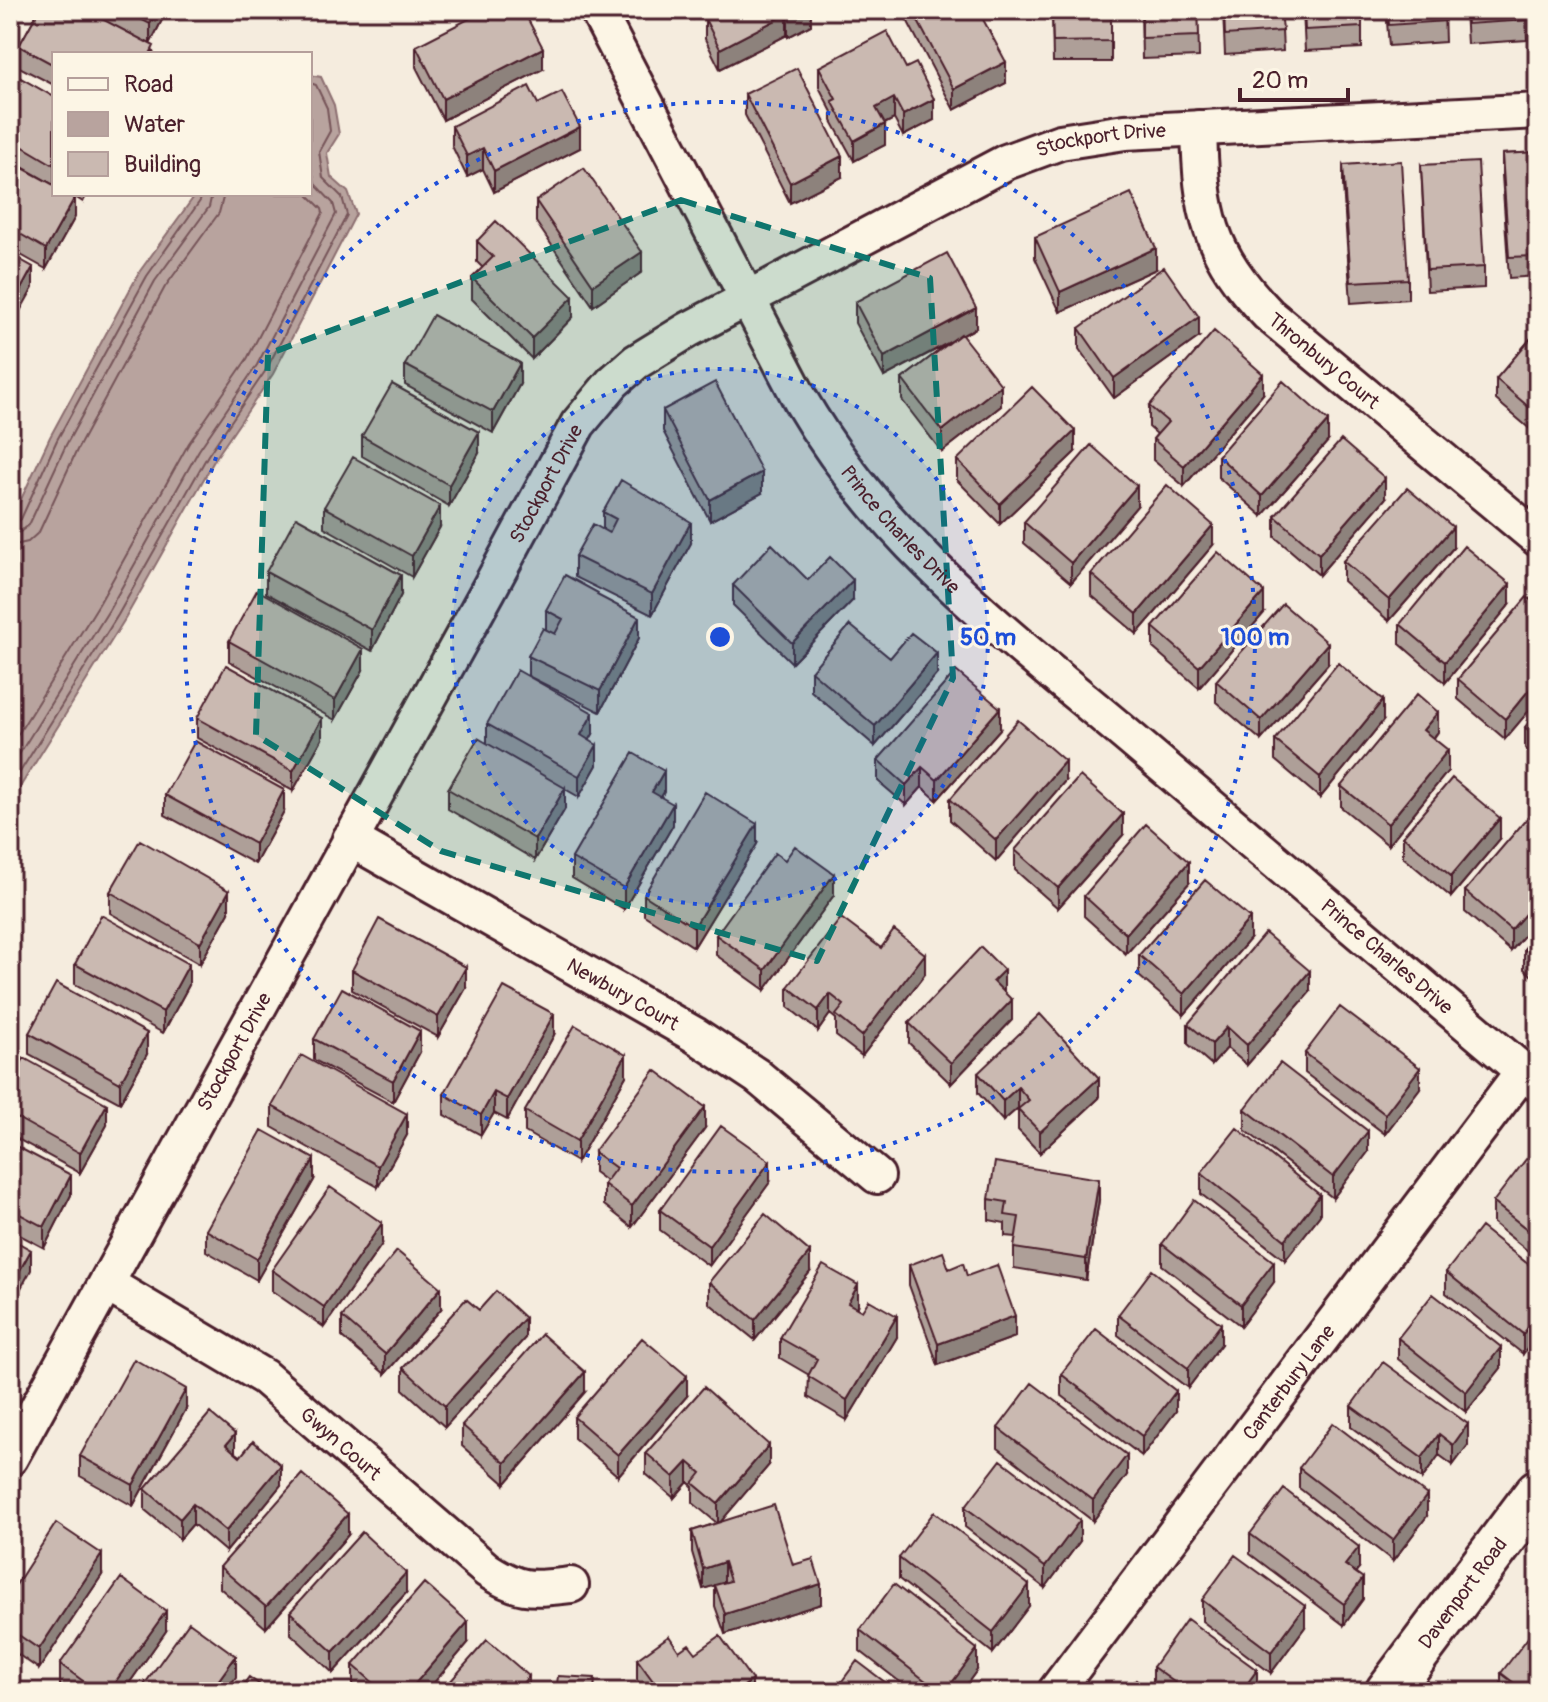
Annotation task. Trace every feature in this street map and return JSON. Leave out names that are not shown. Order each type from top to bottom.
[{"type":"street","name":"Prince Charles Drive","points":[[597,10],[823,439],[870,502],[976,608],[1530,1078]]},
{"type":"street","name":"Stockport Drive","points":[[10,1458],[578,424],[613,382],[636,362],[688,330],[978,176],[1032,151],[1092,135],[1538,111]]},
{"type":"street","name":"Thronbury Court","points":[[1199,128],[1202,191],[1212,233],[1225,262],[1244,289],[1268,314],[1538,539]]},
{"type":"street","name":"Newbury Court","points":[[350,839],[695,1035],[757,1076],[877,1176]]},
{"type":"street","name":"Canterbury Lane","points":[[1055,1692],[1530,1078]]},
{"type":"street","name":"Gwyn Court","points":[[107,1284],[264,1377],[487,1570],[510,1584],[532,1589],[571,1585]]},
{"type":"street","name":"Davenport Road","points":[[1388,1692],[1538,1492]]},
{"type":"highlighted area","points":[[681,200],[930,278],[953,678],[817,961],[441,851],[256,735],[268,354]]},
{"type":"water","points":[[312,75],[321,77],[334,105],[339,134],[327,153],[331,177],[348,192],[356,214],[273,374],[215,459],[125,619],[10,803],[10,523],[50,437],[140,271],[195,196],[312,196]]},
{"type":"building","points":[[39,10],[85,10],[154,46],[151,52],[52,52],[52,64],[19,46]]},
{"type":"building","points":[[123,10],[157,10],[150,24]]},
{"type":"building","points":[[486,10],[523,10],[543,48],[443,99],[416,46]]},
{"type":"building","points":[[721,10],[801,10],[787,14],[720,49],[705,19]]},
{"type":"building","points":[[912,10],[978,10],[1006,62],[954,89]]},
{"type":"building","points":[[1052,10],[1111,10],[1111,41],[1053,42]]},
{"type":"building","points":[[1142,10],[1198,10],[1199,36],[1142,38]]},
{"type":"building","points":[[1224,10],[1281,10],[1283,31],[1225,35]]},
{"type":"building","points":[[1304,10],[1362,10],[1362,27],[1305,30]]},
{"type":"building","points":[[1388,10],[1444,10],[1445,21],[1389,25]]},
{"type":"building","points":[[1466,10],[1526,10],[1527,20],[1467,24]]},
{"type":"building","points":[[887,31],[906,68],[916,63],[934,99],[903,115],[894,98],[876,108],[885,124],[854,141],[832,101],[836,99],[819,67]]},
{"type":"building","points":[[797,68],[842,156],[790,183],[745,94]]},
{"type":"building","points":[[10,72],[52,96],[52,164],[10,139]]},
{"type":"building","points":[[529,86],[538,104],[562,92],[580,127],[494,171],[483,148],[467,156],[452,126]]},
{"type":"building","points":[[1538,152],[1538,256],[1509,257],[1502,154]]},
{"type":"building","points":[[10,161],[52,184],[52,196],[75,197],[46,249],[10,228]]},
{"type":"building","points":[[1401,161],[1408,279],[1351,282],[1343,165]]},
{"type":"building","points":[[1478,162],[1484,267],[1427,270],[1421,165]]},
{"type":"building","points":[[584,168],[642,252],[593,285],[536,201]]},
{"type":"building","points":[[1131,193],[1156,248],[1060,292],[1035,237]]},
{"type":"building","points":[[496,221],[573,297],[532,338],[472,278],[493,257],[477,241]]},
{"type":"building","points":[[947,253],[976,308],[884,357],[855,302]]},
{"type":"building","points":[[10,254],[33,267],[10,309]]},
{"type":"building","points":[[1164,267],[1199,317],[1114,378],[1079,328]]},
{"type":"building","points":[[433,315],[520,363],[493,412],[405,365]]},
{"type":"building","points":[[1538,330],[1538,415],[1496,379]]},
{"type":"building","points":[[1214,331],[1263,374],[1184,466],[1153,439],[1168,422],[1149,406]]},
{"type":"building","points":[[961,334],[1001,385],[942,431],[902,379]]},
{"type":"building","points":[[1283,381],[1328,421],[1262,496],[1218,456]]},
{"type":"building","points":[[715,382],[762,472],[710,500],[663,410]]},
{"type":"building","points":[[392,384],[479,432],[449,485],[362,436]]},
{"type":"building","points":[[1032,387],[1075,431],[1000,504],[957,460]]},
{"type":"building","points":[[1341,440],[1385,478],[1319,554],[1275,516]]},
{"type":"building","points":[[1091,445],[1137,486],[1071,563],[1024,522]]},
{"type":"building","points":[[353,457],[440,506],[412,556],[324,507]]},
{"type":"building","points":[[621,480],[691,522],[652,594],[575,556],[593,524],[609,533],[616,519],[603,512]]},
{"type":"building","points":[[1167,485],[1213,525],[1137,614],[1091,574]]},
{"type":"building","points":[[1407,488],[1453,527],[1389,600],[1343,561]]},
{"type":"building","points":[[296,517],[401,575],[372,630],[266,572]]},
{"type":"building","points":[[772,544],[808,580],[830,557],[853,580],[792,643],[733,585]]},
{"type":"building","points":[[1464,546],[1510,584],[1445,662],[1400,624]]},
{"type":"building","points":[[1218,552],[1264,592],[1199,667],[1153,627]]},
{"type":"building","points":[[565,575],[639,617],[600,691],[528,656],[543,628],[555,634],[563,619],[546,610]]},
{"type":"building","points":[[257,590],[363,649],[335,700],[229,641]]},
{"type":"building","points":[[1527,597],[1538,606],[1538,679],[1505,719],[1458,679]]},
{"type":"building","points":[[1283,604],[1328,643],[1261,720],[1216,681]]},
{"type":"building","points":[[850,625],[890,658],[911,633],[937,653],[875,726],[811,671]]},
{"type":"building","points":[[1338,663],[1383,700],[1320,777],[1275,740]]},
{"type":"building","points":[[226,665],[322,718],[293,771],[197,718]]},
{"type":"building","points":[[517,670],[593,713],[581,735],[597,745],[579,776],[487,724]]},
{"type":"building","points":[[956,671],[1000,708],[937,780],[922,767],[906,785],[878,760]]},
{"type":"building","points":[[1417,694],[1438,712],[1423,730],[1448,750],[1388,824],[1341,786]]},
{"type":"building","points":[[1538,711],[1538,738],[1525,727]]},
{"type":"building","points":[[1018,720],[1065,761],[996,840],[950,799]]},
{"type":"building","points":[[478,738],[565,788],[535,839],[448,789]]},
{"type":"building","points":[[195,741],[284,790],[255,844],[165,795]]},
{"type":"building","points":[[633,753],[664,771],[652,792],[673,804],[624,888],[572,858]]},
{"type":"building","points":[[1080,776],[1123,814],[1058,888],[1015,850]]},
{"type":"building","points":[[1452,778],[1500,818],[1451,876],[1403,836]]},
{"type":"building","points":[[705,792],[757,824],[694,927],[644,895]]},
{"type":"building","points":[[1529,816],[1538,824],[1538,899],[1511,930],[1465,891]]},
{"type":"building","points":[[1146,824],[1189,862],[1126,934],[1084,896]]},
{"type":"building","points":[[140,840],[229,891],[200,943],[110,892]]},
{"type":"building","points":[[795,846],[834,874],[765,970],[716,935],[775,853],[785,860]]},
{"type":"building","points":[[1205,880],[1250,918],[1184,994],[1139,955]]},
{"type":"building","points":[[101,915],[189,964],[163,1012],[75,964]]},
{"type":"building","points":[[841,918],[881,948],[894,930],[925,954],[862,1036],[836,1015],[844,1005],[830,994],[818,1010],[788,987]]},
{"type":"building","points":[[379,919],[466,967],[438,1017],[352,970]]},
{"type":"building","points":[[1265,933],[1310,971],[1247,1045],[1227,1027],[1212,1044],[1188,1024]]},
{"type":"building","points":[[1538,933],[1538,960],[1524,949]]},
{"type":"building","points":[[981,947],[1004,970],[993,981],[1012,1000],[951,1063],[909,1023]]},
{"type":"building","points":[[56,983],[147,1033],[120,1083],[29,1033]]},
{"type":"building","points":[[504,987],[554,1014],[507,1099],[494,1092],[481,1115],[444,1094]]},
{"type":"building","points":[[342,988],[420,1031],[393,1081],[314,1039]]},
{"type":"building","points":[[1340,1007],[1420,1068],[1385,1114],[1305,1053]]},
{"type":"building","points":[[1040,1014],[1099,1078],[1040,1132],[1018,1109],[1029,1100],[1018,1087],[1003,1101],[978,1073]]},
{"type":"building","points":[[575,1025],[626,1055],[577,1141],[525,1111]]},
{"type":"building","points":[[301,1055],[407,1114],[378,1166],[272,1106]]},
{"type":"building","points":[[24,1058],[107,1104],[80,1153],[10,1114],[10,1084]]},
{"type":"building","points":[[1280,1063],[1368,1131],[1333,1177],[1245,1109]]},
{"type":"building","points":[[655,1070],[705,1107],[632,1206],[604,1184],[616,1168],[594,1152]]},
{"type":"building","points":[[721,1126],[770,1161],[709,1246],[660,1210]]},
{"type":"building","points":[[1237,1128],[1320,1195],[1285,1240],[1201,1173]]},
{"type":"building","points":[[262,1130],[314,1159],[257,1259],[206,1230]]},
{"type":"building","points":[[10,1143],[71,1175],[44,1227],[10,1209]]},
{"type":"building","points":[[1527,1158],[1538,1167],[1538,1238],[1493,1202]]},
{"type":"building","points":[[995,1162],[1099,1179],[1086,1259],[1014,1248],[1019,1217],[1005,1215],[1007,1202],[989,1199]]},
{"type":"building","points":[[330,1187],[382,1223],[324,1307],[272,1270]]},
{"type":"building","points":[[1194,1200],[1274,1262],[1241,1305],[1162,1244]]},
{"type":"building","points":[[765,1214],[810,1252],[755,1320],[709,1282]]},
{"type":"building","points":[[1481,1227],[1538,1272],[1538,1314],[1523,1334],[1446,1272]]},
{"type":"building","points":[[10,1238],[31,1250],[10,1288]]},
{"type":"building","points":[[397,1251],[441,1288],[385,1354],[342,1317]]},
{"type":"building","points":[[943,1252],[949,1269],[963,1263],[967,1276],[997,1265],[1015,1316],[938,1344],[909,1265]]},
{"type":"building","points":[[823,1265],[858,1285],[848,1303],[862,1311],[869,1300],[897,1316],[847,1400],[808,1376],[817,1359],[780,1338]]},
{"type":"building","points":[[1152,1270],[1221,1324],[1188,1368],[1118,1315]]},
{"type":"building","points":[[496,1291],[525,1318],[445,1406],[403,1368],[466,1299],[479,1310]]},
{"type":"building","points":[[1433,1294],[1501,1347],[1466,1392],[1398,1338]]},
{"type":"building","points":[[1096,1329],[1176,1391],[1142,1436],[1061,1374]]},
{"type":"building","points":[[542,1334],[585,1372],[505,1463],[462,1425]]},
{"type":"building","points":[[642,1338],[687,1376],[618,1455],[574,1417]]},
{"type":"building","points":[[134,1359],[186,1389],[133,1485],[80,1456]]},
{"type":"building","points":[[1383,1362],[1468,1424],[1453,1445],[1439,1434],[1422,1458],[1351,1406]]},
{"type":"building","points":[[1032,1383],[1127,1455],[1093,1500],[998,1428]]},
{"type":"building","points":[[704,1387],[769,1445],[718,1504],[693,1483],[701,1473],[688,1462],[674,1477],[646,1453]]},
{"type":"building","points":[[210,1413],[235,1434],[226,1445],[240,1457],[253,1441],[281,1465],[226,1531],[193,1504],[180,1519],[145,1489]]},
{"type":"building","points":[[1333,1423],[1427,1495],[1393,1540],[1299,1468]]},
{"type":"building","points":[[1001,1460],[1080,1520],[1045,1567],[965,1507]]},
{"type":"building","points":[[302,1474],[348,1514],[266,1607],[220,1567]]},
{"type":"building","points":[[1284,1489],[1359,1547],[1345,1565],[1363,1578],[1344,1604],[1250,1534]]},
{"type":"building","points":[[774,1505],[793,1565],[813,1559],[821,1584],[725,1614],[715,1585],[730,1581],[724,1562],[703,1569],[692,1531]]},
{"type":"building","points":[[934,1512],[1029,1585],[993,1632],[899,1558]]},
{"type":"building","points":[[56,1523],[102,1554],[39,1649],[10,1629],[10,1594]]},
{"type":"building","points":[[362,1532],[406,1573],[333,1652],[290,1612]]},
{"type":"building","points":[[1235,1555],[1305,1606],[1271,1652],[1202,1600]]},
{"type":"building","points":[[121,1578],[166,1611],[108,1692],[98,1692],[60,1664]]},
{"type":"building","points":[[424,1583],[468,1622],[408,1692],[384,1692],[353,1665]]},
{"type":"building","points":[[894,1584],[977,1649],[945,1692],[940,1692],[860,1630]]},
{"type":"building","points":[[1187,1619],[1257,1670],[1241,1692],[1188,1692],[1153,1667]]},
{"type":"building","points":[[189,1622],[236,1656],[210,1692],[139,1692]]},
{"type":"building","points":[[1536,1627],[1538,1692],[1526,1692],[1501,1673]]},
{"type":"building","points":[[669,1636],[679,1651],[689,1644],[696,1653],[720,1636],[752,1680],[736,1692],[661,1692],[637,1659]]},
{"type":"building","points":[[487,1640],[529,1676],[515,1692],[441,1692]]},
{"type":"building","points":[[857,1661],[898,1692],[834,1692]]},
{"type":"building","points":[[558,1676],[595,1678],[594,1692],[556,1692]]},
{"type":"building","points":[[249,1677],[270,1692],[238,1692]]},
{"type":"building","points":[[1136,1680],[1151,1692],[1127,1692]]}]
